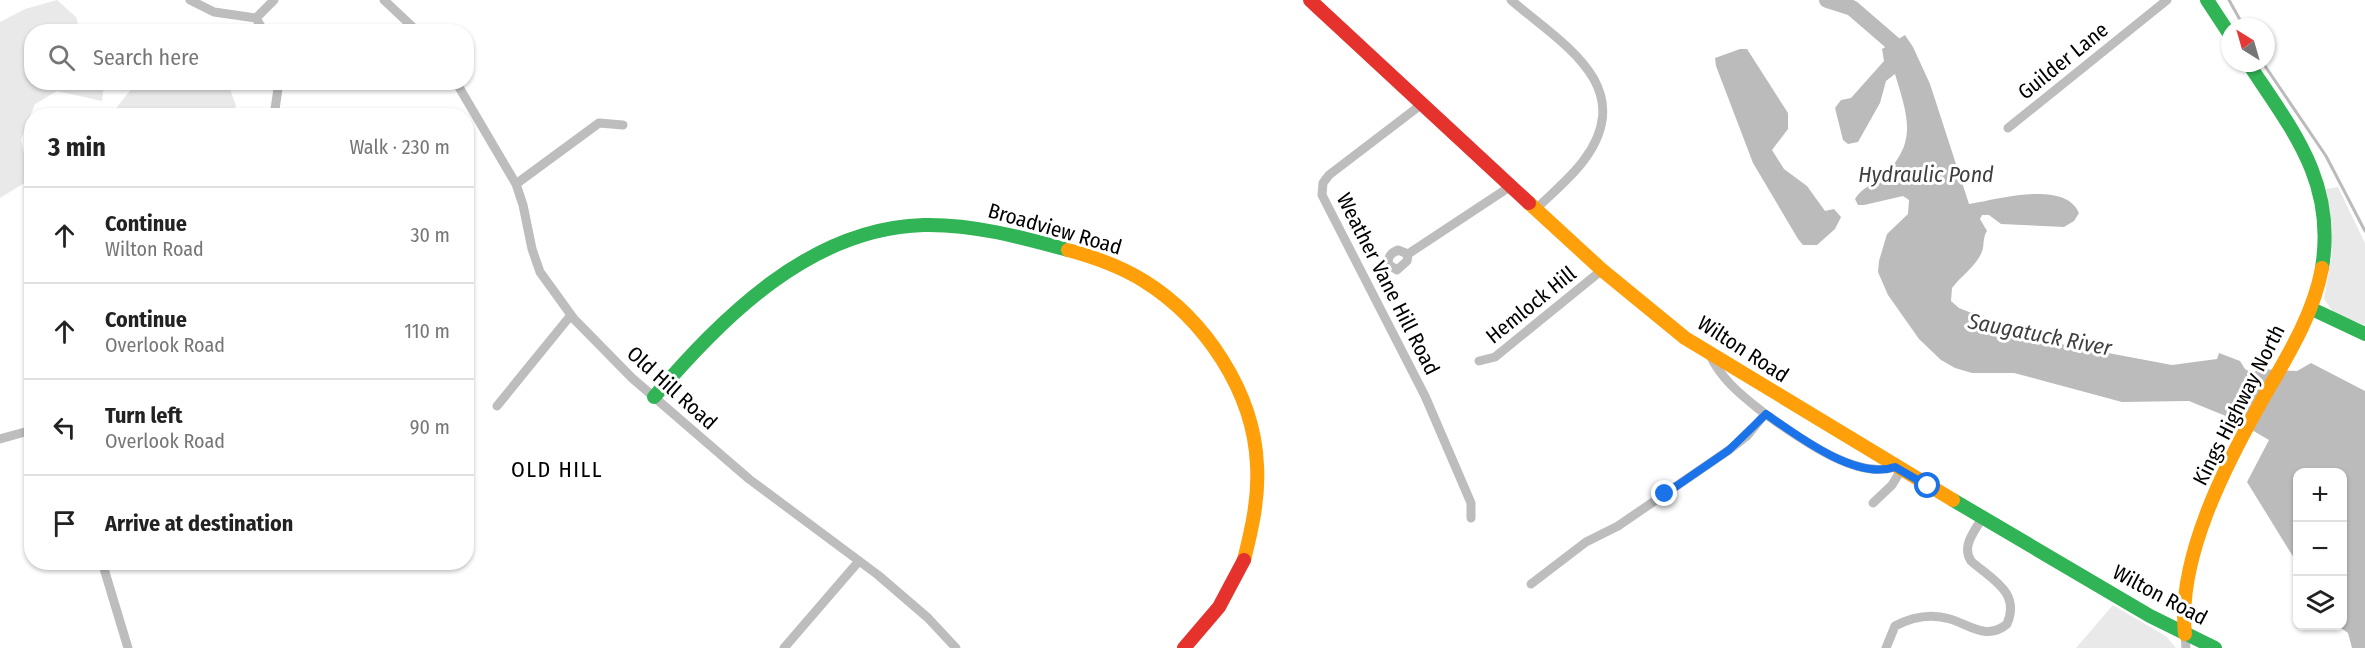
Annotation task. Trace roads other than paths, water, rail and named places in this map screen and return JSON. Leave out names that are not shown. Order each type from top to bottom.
[{"type":"main road","name":"Wilton Road","points":[[1310,0],[1602,270],[1671,327],[1710,355],[2186,641],[2215,648]]},
{"type":"main road","points":[[2207,0],[2221,21]]},
{"type":"main road","points":[[2254,72],[2304,150],[2321,193],[2326,227],[2325,258],[2312,309]]},
{"type":"main road","name":"Broadview Road","points":[[654,397],[700,344],[745,302],[814,256],[869,234],[921,224],[958,226],[1058,247],[1119,268],[1146,282],[1174,302],[1193,319],[1215,347],[1246,405],[1257,449],[1258,497],[1255,525],[1246,557],[1218,609],[1184,648]]},
{"type":"main road","name":"Kings Highway North","points":[[2186,641],[2182,609],[2196,552],[2215,496],[2244,432],[2312,309],[2365,333]]},
{"type":"street","points":[[190,0],[214,12],[256,18]]},
{"type":"street","points":[[256,18],[274,0]]},
{"type":"street","points":[[384,0],[410,24]]},
{"type":"street","points":[[1511,0],[1581,61],[1599,86],[1602,102],[1602,122],[1591,150],[1536,209]]},
{"type":"street","name":"Guilder Lane","points":[[2008,128],[2167,0]]},
{"type":"street","points":[[256,18],[259,24]]},
{"type":"street","points":[[275,108],[278,90]]},
{"type":"street","name":"Old Hill Road","points":[[461,90],[471,108]]},
{"type":"street","name":"Weather Vane Hill Road","points":[[1422,104],[1329,175],[1323,183],[1322,195],[1425,396],[1471,503],[1471,518]]},
{"type":"street","name":"Old Hill Road","points":[[474,113],[516,184],[526,213],[537,266],[571,315],[621,369],[771,497],[859,561],[928,618],[956,648]]},
{"type":"street","points":[[516,184],[599,123],[622,124]]},
{"type":"street","points":[[1408,254],[1481,208],[1511,186]]},
{"type":"street","name":"Hemlock Hill","points":[[1479,361],[1496,357],[1602,270]]},
{"type":"street","points":[[497,406],[571,315]]},
{"type":"street","points":[[1710,355],[1716,369],[1728,383],[1801,440],[1841,459],[1880,470],[1898,469],[1892,485],[1873,503]]},
{"type":"street","points":[[1531,584],[1586,542],[1618,526],[1729,450],[1766,414]]},
{"type":"street","points":[[0,439],[24,432]]},
{"type":"street","points":[[1886,648],[1894,626],[1911,618],[1949,619],[1985,632],[1994,632],[2007,624],[2011,611],[2006,591],[1971,561],[1967,554],[1968,544],[1982,518]]},
{"type":"street","points":[[784,648],[859,561]]},
{"type":"street","points":[[104,570],[128,648]]},
{"type":"water","name":"Hydraulic Pond","points":[[1905,35],[1913,47],[1930,84],[1969,204],[2012,196],[2045,194],[2060,197],[2071,203],[2079,213],[2074,221],[2064,227],[2001,224],[1989,215],[1982,215],[1980,219],[1987,231],[1982,251],[1975,264],[1952,288],[1951,301],[1959,308],[2039,340],[2172,365],[2217,359],[2219,353],[2240,361],[2245,369],[2252,373],[2260,369],[2297,371],[2311,363],[2365,391],[2365,648],[2352,648],[2348,633],[2344,630],[2347,630],[2347,468],[2293,468],[2293,557],[2247,482],[2269,440],[2233,419],[2189,401],[2122,402],[2014,373],[1972,373],[1955,368],[1941,360],[1919,339],[1888,295],[1878,272],[1887,234],[1908,214],[1909,200],[1903,196],[1858,205],[1855,199],[1894,164],[1906,140],[1906,115],[1895,74],[1886,81],[1880,103],[1858,142],[1848,144],[1843,140],[1835,108],[1841,100],[1851,98],[1884,61],[1882,49]]},
{"type":"water","points":[[1740,49],[1747,49],[1788,113],[1788,129],[1772,150],[1784,169],[1807,186],[1825,211],[1834,209],[1841,217],[1835,229],[1817,245],[1803,245],[1798,239],[1753,163],[1715,58]]},
{"type":"waterway","name":"Saugatuck River","points":[[1827,0],[1852,8],[1903,52],[1906,59]]},
{"type":"waterway","points":[[2229,0],[2239,18]]},
{"type":"waterway","points":[[2269,72],[2326,156],[2365,231]]},
{"type":"district","name":"OLD HILL","points":[[557,469]]}]
